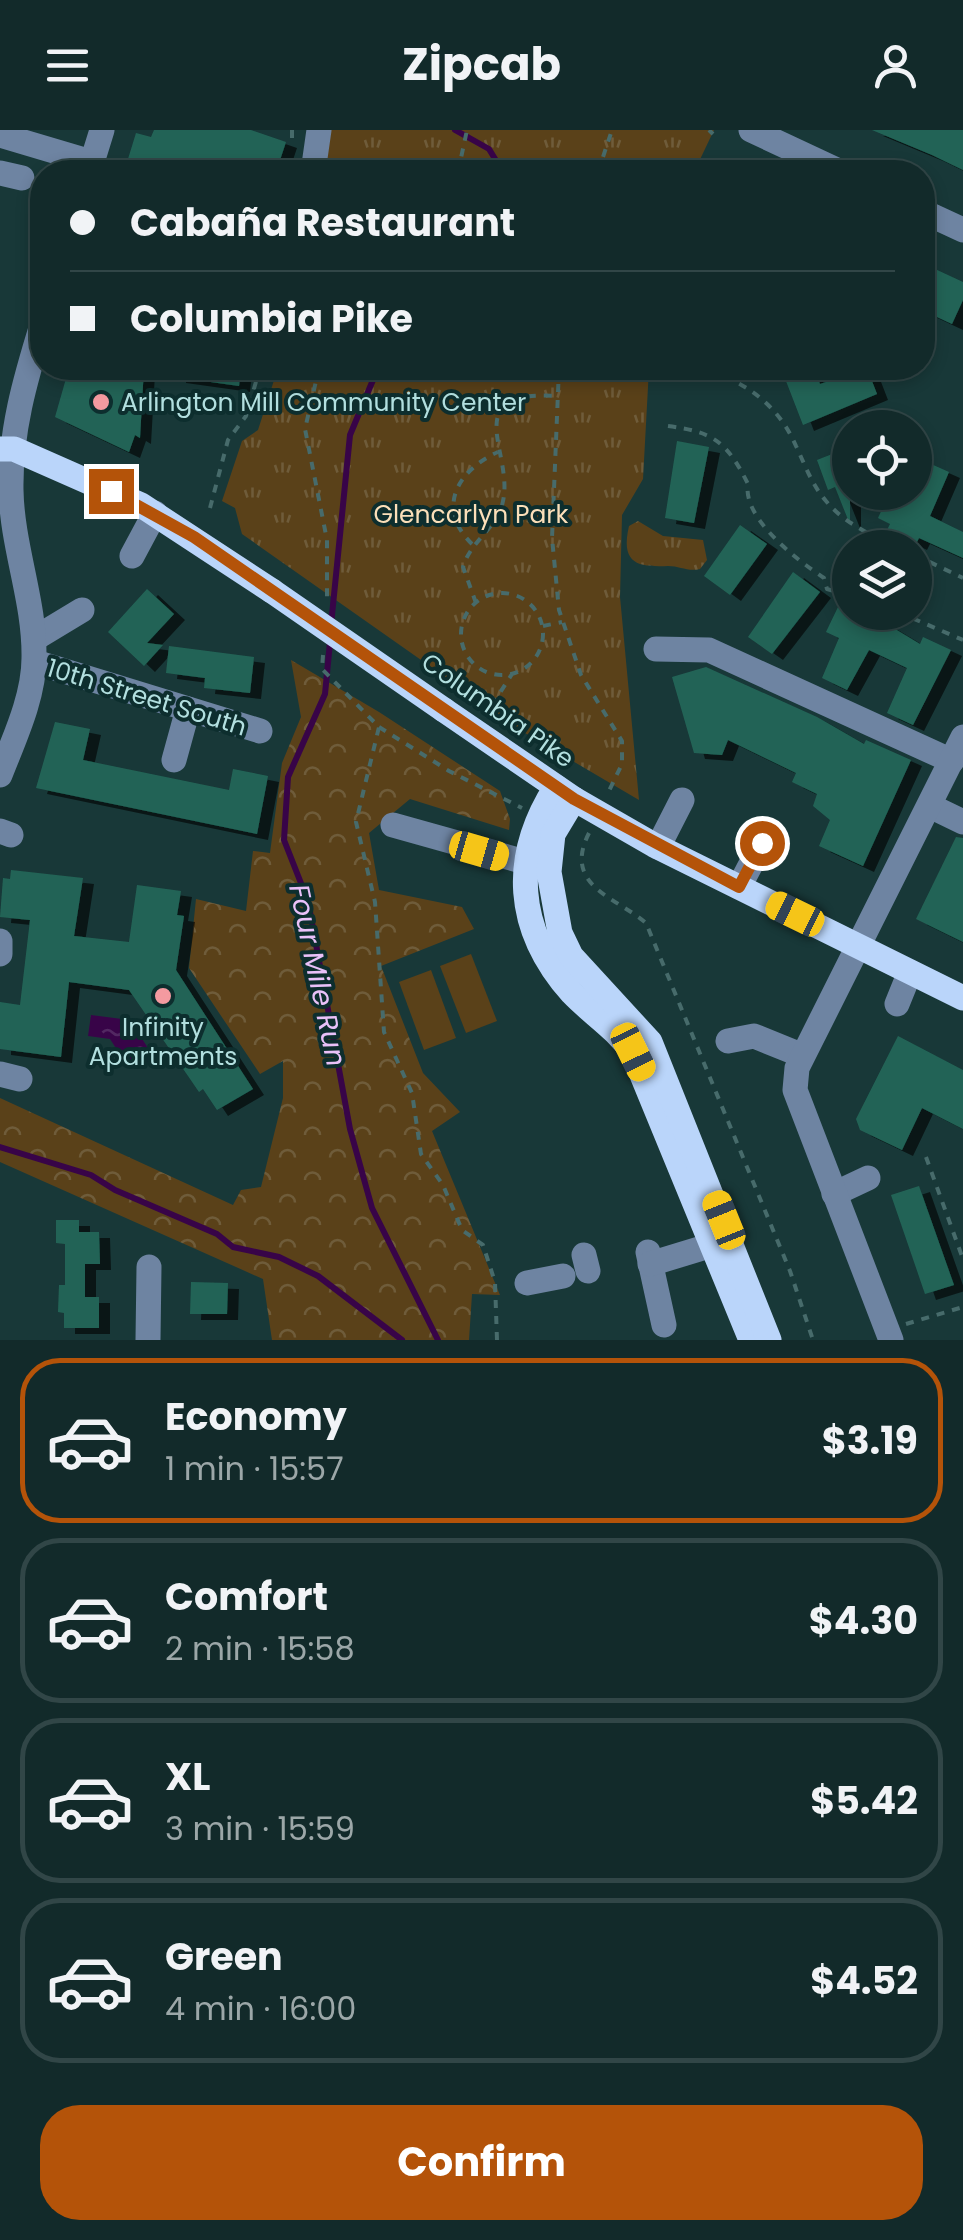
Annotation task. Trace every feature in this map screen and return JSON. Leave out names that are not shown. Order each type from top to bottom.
[{"type":"main road","name":"Columbia Pike","points":[[4,444],[155,513],[565,793],[658,847],[963,998]]},
{"type":"main road","points":[[565,793],[536,819],[524,862],[528,907],[538,941],[574,995],[602,1016],[633,1052],[769,1340]]},
{"type":"main road","points":[[565,793],[553,834],[549,872],[560,933],[571,956],[650,1042],[723,1242],[751,1340]]},
{"type":"street","points":[[93,160],[102,130]]},
{"type":"street","points":[[315,160],[319,130]]},
{"type":"street","points":[[751,130],[816,160]]},
{"type":"street","points":[[0,135],[19,165]]},
{"type":"street","points":[[935,217],[963,230]]},
{"type":"street","points":[[0,776],[24,712],[34,651],[13,528],[4,444],[30,366]]},
{"type":"street","points":[[132,556],[155,513]]},
{"type":"street","points":[[34,651],[82,610]]},
{"type":"street","points":[[656,649],[710,650],[952,761]]},
{"type":"street","name":"10th Street South","points":[[34,651],[188,709],[260,731]]},
{"type":"street","points":[[174,760],[188,709]]},
{"type":"street","points":[[899,1332],[834,1194],[795,1090],[802,1055],[858,946],[877,885],[930,806],[963,737]]},
{"type":"street","points":[[658,847],[682,800]]},
{"type":"street","points":[[930,806],[963,822]]},
{"type":"street","points":[[393,825],[524,862]]},
{"type":"street","points":[[739,887],[762,843]]},
{"type":"street","points":[[0,941],[0,954]]},
{"type":"street","points":[[897,1004],[910,972]]},
{"type":"street","points":[[728,1041],[754,1036],[802,1055]]},
{"type":"street","points":[[834,1194],[868,1178]]},
{"type":"street","points":[[664,1325],[649,1255],[723,1242]]},
{"type":"street","points":[[527,1283],[578,1267]]},
{"type":"street","points":[[148,1340],[149,1268]]},
{"type":"path","points":[[461,160],[467,130]]},
{"type":"path","points":[[602,160],[612,130]]},
{"type":"path","points":[[210,508],[228,440],[246,416],[256,380]]},
{"type":"path","points":[[316,380],[305,429],[327,540],[326,602]]},
{"type":"path","points":[[558,380],[552,538],[562,622],[581,675],[622,742],[622,764],[612,785]]},
{"type":"path","points":[[733,380],[769,404],[787,426],[826,502],[863,530]]},
{"type":"path","points":[[476,603],[463,568],[472,544],[503,505],[504,474],[495,426],[506,406],[524,396],[556,396]]},
{"type":"path","points":[[668,426],[708,434],[722,444],[748,484],[746,497],[752,510],[794,558],[824,578],[827,589],[832,591]]},
{"type":"path","points":[[472,544],[456,522],[456,487],[468,468],[498,452]]},
{"type":"path","points":[[932,563],[963,578]]},
{"type":"path","points":[[492,706],[512,674],[537,656],[543,626],[534,610],[515,596],[491,595],[476,603],[462,629],[466,653],[483,671],[512,674]]},
{"type":"path","points":[[543,626],[562,622]]},
{"type":"path","points":[[932,627],[963,640]]},
{"type":"path","points":[[323,652],[322,669],[379,727],[449,771],[517,804]]},
{"type":"path","points":[[379,727],[356,822],[373,884],[384,1032],[412,1093],[421,1154],[442,1185],[462,1230],[483,1245],[495,1282],[497,1340]]},
{"type":"path","points":[[581,848],[584,872],[592,885],[646,923],[783,1253],[813,1340]]},
{"type":"path","points":[[926,1157],[962,1258]]},
{"type":"path","points":[[899,1332],[962,1306]]},
{"type":"green space","points":[[331,130],[714,130],[700,160],[327,160]]},
{"type":"green space","name":"Glencarlyn Park","points":[[274,380],[648,380],[643,479],[622,515],[620,597],[639,800],[525,733],[242,534],[235,508],[222,501],[242,441],[258,430]]},
{"type":"green space","points":[[638,521],[663,536],[703,540],[707,560],[700,569],[692,570],[634,561],[627,549],[627,539],[629,526]]},
{"type":"green space","points":[[291,660],[500,791],[510,819],[509,830],[410,799],[369,833],[379,890],[462,907],[474,929],[381,966],[423,1073],[460,1112],[432,1131],[500,1295],[472,1294],[469,1340],[272,1340],[263,1279],[0,1162],[0,1098],[233,1205],[241,1190],[261,1187],[283,1098],[283,1061],[260,1074],[189,968],[196,899],[246,911],[253,851],[270,853],[282,763],[301,717]]},
{"type":"green space","points":[[471,954],[497,1021],[466,1033],[440,966]]},
{"type":"green space","points":[[431,970],[456,1038],[424,1050],[399,982]]},
{"type":"water","points":[[91,1015],[130,1020],[155,1059],[153,1063],[123,1059],[110,1039],[88,1036]]},
{"type":"building","points":[[154,130],[251,130],[286,142],[280,160],[128,160],[136,133],[151,137]]},
{"type":"building","points":[[872,130],[963,130],[963,170],[932,155]]},
{"type":"building","points":[[935,269],[963,282],[963,300],[952,324],[935,316]]},
{"type":"building","name":"Arlington Mill Community Center","points":[[66,380],[143,380],[140,438],[135,435],[129,452],[55,417]]},
{"type":"building","points":[[196,380],[240,380],[239,386]]},
{"type":"building","points":[[819,380],[820,384],[832,380],[872,380],[877,394],[803,425],[786,381]]},
{"type":"building","points":[[677,441],[709,447],[694,523],[665,518]]},
{"type":"building","points":[[832,454],[832,488],[828,490],[817,460]]},
{"type":"building","points":[[932,464],[949,472],[930,516],[963,532],[963,558],[932,544],[932,530],[887,530],[890,524],[878,518],[882,510],[932,510]]},
{"type":"building","points":[[740,525],[767,544],[730,595],[704,576]]},
{"type":"building","points":[[793,572],[820,592],[772,654],[748,637]]},
{"type":"building","points":[[147,589],[174,614],[147,643],[163,645],[144,666],[108,632]]},
{"type":"building","points":[[832,620],[832,630],[897,630],[920,644],[923,637],[951,650],[913,725],[887,713],[907,668],[869,650],[847,690],[822,678],[839,638],[826,632]]},
{"type":"building","points":[[169,646],[254,657],[250,693],[204,688],[205,678],[166,673]]},
{"type":"building","points":[[706,667],[817,717],[864,744],[866,740],[911,760],[863,866],[819,846],[830,820],[813,806],[817,794],[792,782],[796,773],[728,740],[722,755],[694,753],[672,677]]},
{"type":"building","points":[[55,722],[90,729],[83,760],[229,790],[233,769],[268,776],[257,834],[36,788]]},
{"type":"building","points":[[956,837],[963,838],[963,942],[916,919]]},
{"type":"building","name":"Infinity Apartments","points":[[11,870],[83,878],[74,936],[129,942],[137,885],[181,891],[177,915],[184,916],[176,970],[253,1089],[217,1110],[203,1089],[199,1092],[129,990],[69,982],[61,1057],[0,1049],[0,1002],[20,1005],[30,920],[0,917],[3,878],[10,879]]},
{"type":"building","points":[[898,1036],[963,1070],[963,1129],[922,1108],[902,1150],[860,1130],[856,1119]]},
{"type":"building","points":[[919,1186],[954,1285],[925,1294],[891,1195]]},
{"type":"building","points":[[56,1220],[79,1220],[79,1232],[99,1232],[100,1264],[85,1264],[85,1297],[99,1297],[99,1328],[64,1328],[64,1313],[58,1312],[59,1285],[65,1285],[65,1244],[56,1243]]},
{"type":"building","points":[[191,1282],[228,1283],[227,1314],[190,1314]]},
{"type":"waterway","name":"Four Mile Run","points":[[455,130],[489,149],[496,160]]},
{"type":"waterway","name":"Four Mile Run","points":[[331,625],[350,435],[373,380]]},
{"type":"waterway","name":"Four Mile Run","points":[[330,642],[325,694],[288,777],[284,840],[308,901],[350,1129],[372,1208],[438,1340]]},
{"type":"waterway","points":[[0,1147],[91,1175],[115,1190],[217,1234],[233,1247],[279,1257],[318,1276],[402,1340]]},
{"type":"place","name":"Arlington Mill Community Center","points":[[101,402]]},
{"type":"place","name":"Infinity Apartments","points":[[163,996]]},
{"type":"route","points":[[111,491],[194,537],[574,799],[658,847],[739,887],[762,843]]}]
